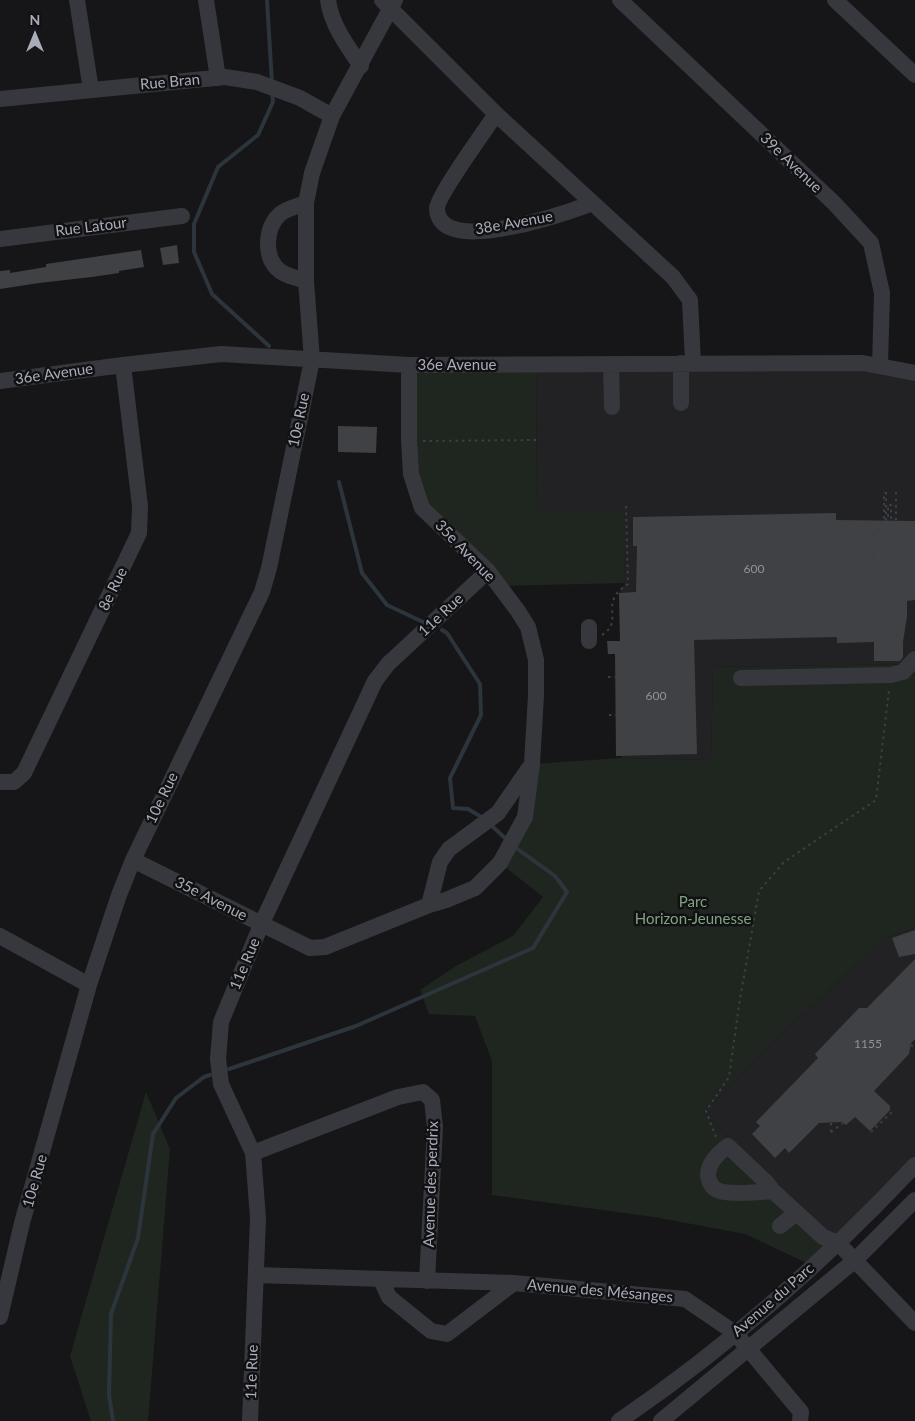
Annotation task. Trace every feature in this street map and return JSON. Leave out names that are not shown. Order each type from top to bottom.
[{"type":"street","points":[[77,0],[91,90]]},
{"type":"street","points":[[206,0],[218,78]]},
{"type":"street","points":[[328,0],[335,24],[360,66]]},
{"type":"street","name":"39e Avenue","points":[[620,0],[834,203],[871,243],[882,293],[880,366]]},
{"type":"street","points":[[835,0],[915,75]]},
{"type":"street","points":[[389,3],[496,114],[674,277],[690,300],[687,363],[682,403]]},
{"type":"street","name":"10e Rue","points":[[0,1317],[22,1223],[89,985],[119,895],[133,860],[262,592],[269,568],[312,360],[306,281],[306,203],[312,173],[332,116],[360,66],[389,3]]},
{"type":"street","name":"Rue Bran","points":[[0,99],[225,77],[257,82],[300,98],[332,116]]},
{"type":"street","name":"38e Avenue","points":[[496,114],[456,172],[437,206],[439,220],[449,229],[471,232],[515,226],[556,217],[593,203]]},
{"type":"street","points":[[306,203],[280,213],[272,225],[267,242],[270,258],[280,271],[306,281]]},
{"type":"street","name":"Rue Latour","points":[[0,238],[182,216]]},
{"type":"street","name":"36e Avenue","points":[[0,381],[222,354],[409,364],[833,362],[863,363],[915,373]]},
{"type":"street","name":"35e Avenue","points":[[133,860],[310,948],[325,947],[475,888],[500,863],[525,817],[532,764],[536,660],[528,627],[488,571],[422,508],[411,474],[408,439],[409,364]]},
{"type":"street","points":[[611,364],[612,407]]},
{"type":"street","name":"8e Rue","points":[[0,782],[14,782],[24,773],[139,533],[140,506],[123,365]]},
{"type":"street","name":"11e Rue","points":[[250,1421],[258,1218],[253,1153],[221,1084],[218,1059],[220,1022],[262,924],[375,682],[388,664],[488,571]]},
{"type":"street","points":[[741,678],[890,675],[903,672],[915,659]]},
{"type":"street","points":[[429,905],[440,862],[450,849],[498,814],[532,764]]},
{"type":"street","points":[[0,936],[89,985]]},
{"type":"street","name":"Avenue des perdrix","points":[[253,1153],[398,1098],[423,1092],[432,1100],[435,1127],[427,1281]]},
{"type":"street","points":[[773,1192],[722,1192],[714,1189],[708,1178],[708,1167],[720,1151],[728,1146],[767,1182],[773,1192],[823,1237],[838,1243],[915,1323]]},
{"type":"street","name":"Avenue du Parc","points":[[619,1421],[694,1366],[735,1333],[838,1243],[915,1165]]},
{"type":"street","name":"Avenue du Parc","points":[[661,1421],[854,1261],[915,1200]]},
{"type":"street","points":[[780,1226],[796,1213]]},
{"type":"street","name":"Avenue des Mésanges","points":[[256,1275],[514,1283],[685,1299],[735,1333],[801,1412],[800,1421]]},
{"type":"street","name":"Avenue des Mésanges","points":[[381,1280],[389,1297],[431,1331],[447,1334],[514,1283]]},
{"type":"path","points":[[418,441],[538,440]]},
{"type":"path","points":[[873,561],[873,537],[884,519],[885,492],[886,520],[888,519],[888,505],[890,505],[891,519],[896,520],[896,492]]},
{"type":"path","points":[[593,635],[610,630],[613,601],[616,594],[628,584],[626,506]]},
{"type":"path","points":[[720,1151],[706,1111],[730,1077],[739,1005],[760,891],[784,862],[876,800],[890,675]]},
{"type":"path","points":[[608,677],[615,677]]},
{"type":"path","points":[[609,715],[616,715]]},
{"type":"path","points":[[911,1045],[915,1049]]},
{"type":"path","points":[[871,1132],[892,1112]]},
{"type":"path","points":[[831,1123],[831,1132],[843,1123]]},
{"type":"shaded area","points":[[707,362],[915,373],[915,664],[713,667],[711,760],[622,758],[619,593],[625,583],[623,511],[537,511],[536,365]]},
{"type":"shaded area","points":[[915,928],[915,1163],[838,1243],[703,1113],[793,1023],[883,939]]},
{"type":"green space","points":[[409,365],[536,365],[537,510],[624,511],[625,583],[498,586],[422,508]]},
{"type":"green space","name":"Parc Horizon-Jeunesse","points":[[915,664],[915,928],[883,939],[793,1023],[703,1113],[838,1243],[813,1266],[745,1234],[654,1217],[492,1195],[492,1061],[475,1016],[429,1014],[420,990],[456,966],[513,936],[543,897],[500,863],[525,817],[532,764],[622,758],[711,760],[713,667]]},
{"type":"green space","points":[[146,1092],[170,1149],[148,1421],[91,1421],[70,1356]]},
{"type":"building","points":[[177,245],[179,263],[163,265],[160,248]]},
{"type":"building","points":[[141,250],[144,267],[119,271],[119,273],[0,289],[0,271],[10,270],[10,273],[46,267],[46,264]]},
{"type":"building","points":[[338,426],[377,427],[376,453],[338,452]]},
{"type":"building","points":[[836,513],[836,520],[915,521],[915,600],[907,601],[903,657],[900,661],[874,661],[874,642],[837,643],[837,637],[694,640],[697,754],[616,756],[615,654],[608,654],[607,641],[620,641],[619,593],[636,592],[637,546],[633,546],[633,517]]},
{"type":"building","points":[[915,930],[915,954],[899,957],[892,938]]},
{"type":"building","points":[[915,959],[915,1039],[911,1043],[909,1054],[874,1091],[890,1106],[890,1110],[870,1131],[855,1117],[846,1125],[842,1122],[819,1123],[789,1153],[785,1148],[775,1158],[752,1134],[760,1126],[756,1122],[818,1058],[815,1054],[859,1008],[867,1008]]},
{"type":"waterway","points":[[267,0],[272,83]]},
{"type":"waterway","points":[[269,346],[212,294],[194,252],[194,224],[218,167],[258,135],[273,102],[272,92]]},
{"type":"waterway","points":[[339,482],[362,573],[387,605],[423,622]]},
{"type":"waterway","points":[[442,630],[447,633],[480,684],[481,715],[450,778],[453,808],[468,809],[483,818]]},
{"type":"waterway","points":[[492,826],[506,839]]},
{"type":"waterway","points":[[229,1069],[356,1026],[533,948],[567,892],[555,876],[516,848]]},
{"type":"waterway","points":[[113,1421],[109,1395],[111,1314],[138,1238],[153,1134],[176,1098],[204,1077],[210,1075]]}]
